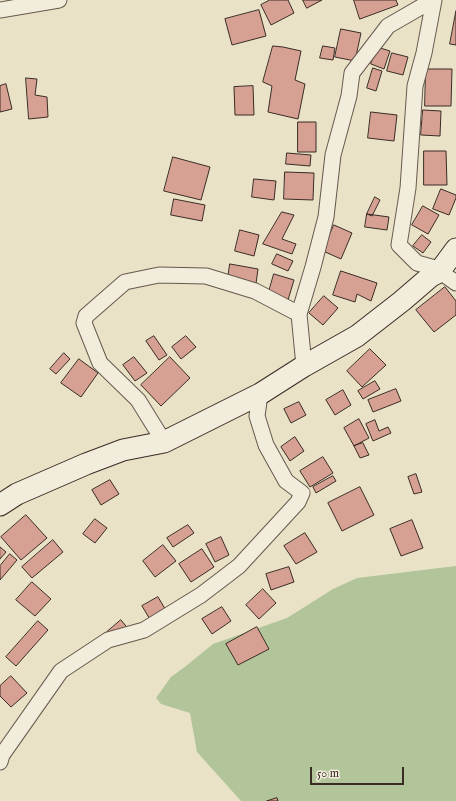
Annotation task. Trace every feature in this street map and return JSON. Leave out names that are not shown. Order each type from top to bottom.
[{"type":"main road","points":[[0,505],[17,494],[86,464],[123,450],[164,442],[260,394],[304,366],[357,336],[431,276],[448,277],[456,249]]},
{"type":"street","points":[[0,10],[59,0]]},
{"type":"street","points":[[434,0],[424,53],[415,86],[408,188],[400,246],[417,263],[430,268],[435,268],[448,277]]},
{"type":"street","points":[[304,366],[299,314],[326,217],[333,156],[350,96],[352,73],[388,26],[434,0]]},
{"type":"street","points":[[164,442],[138,400],[100,363],[84,324],[86,316],[125,282],[159,275],[206,276],[255,291],[299,314]]},
{"type":"street","points":[[0,762],[2,755],[61,671],[108,640],[144,630],[201,595],[239,566],[298,502],[302,493],[286,481],[266,445],[257,416],[260,394]]},
{"type":"green space","points":[[456,566],[456,801],[241,801],[197,752],[190,713],[161,704],[156,698],[171,677],[213,644],[287,618],[333,589],[357,578]]},
{"type":"building","points":[[270,0],[288,0],[294,13],[271,25],[261,5]]},
{"type":"building","points":[[303,0],[322,0],[307,8]]},
{"type":"building","points":[[354,0],[396,0],[398,5],[360,19]]},
{"type":"building","points":[[259,10],[266,36],[232,45],[225,19]]},
{"type":"building","points":[[456,11],[456,45],[450,44]]},
{"type":"building","points":[[341,29],[361,33],[355,61],[335,57]]},
{"type":"building","points":[[273,46],[301,51],[295,80],[305,84],[298,119],[268,112],[272,86],[263,82]]},
{"type":"building","points":[[323,46],[335,48],[333,60],[320,58]]},
{"type":"building","points":[[377,47],[390,51],[384,69],[371,64]]},
{"type":"building","points":[[392,53],[408,57],[403,75],[387,71]]},
{"type":"building","points":[[373,68],[382,71],[376,91],[367,88]]},
{"type":"building","points":[[426,69],[452,69],[451,106],[425,106]]},
{"type":"building","points":[[26,78],[37,79],[35,95],[47,97],[48,117],[29,119]]},
{"type":"building","points":[[6,84],[12,109],[0,112],[0,86]]},
{"type":"building","points":[[253,86],[254,115],[235,115],[234,87]]},
{"type":"building","points":[[423,110],[441,111],[440,136],[421,135]]},
{"type":"building","points":[[371,112],[397,115],[394,141],[368,138]]},
{"type":"building","points":[[298,122],[316,122],[316,152],[298,152]]},
{"type":"building","points":[[424,151],[446,151],[447,185],[424,185]]},
{"type":"building","points":[[287,153],[311,155],[310,166],[286,164]]},
{"type":"building","points":[[173,157],[210,167],[201,200],[164,191]]},
{"type":"building","points":[[285,172],[314,173],[313,200],[284,199]]},
{"type":"building","points":[[254,179],[276,181],[274,200],[252,197]]},
{"type":"building","points":[[441,189],[456,195],[449,215],[433,209]]},
{"type":"building","points":[[375,197],[380,200],[372,216],[367,214]]},
{"type":"building","points":[[174,199],[205,205],[202,221],[171,215]]},
{"type":"building","points":[[423,206],[439,215],[428,234],[412,225]]},
{"type":"building","points":[[282,212],[294,215],[282,239],[296,244],[292,254],[263,244]]},
{"type":"building","points":[[367,214],[389,217],[387,230],[365,227]]},
{"type":"building","points":[[334,225],[352,233],[341,259],[323,251]]},
{"type":"building","points":[[240,230],[259,235],[254,256],[235,251]]},
{"type":"building","points":[[422,235],[431,242],[423,253],[413,246]]},
{"type":"building","points":[[277,254],[293,261],[288,271],[272,264]]},
{"type":"building","points":[[230,264],[258,269],[255,291],[227,286]]},
{"type":"building","points":[[341,271],[377,283],[371,301],[357,294],[355,302],[333,295]]},
{"type":"building","points":[[274,274],[294,280],[288,300],[268,295]]},
{"type":"building","points":[[445,287],[456,301],[456,315],[434,332],[416,310]]},
{"type":"building","points":[[324,296],[338,308],[323,325],[309,313]]},
{"type":"building","points":[[154,336],[167,355],[159,360],[146,341]]},
{"type":"building","points":[[186,336],[196,347],[181,359],[172,347]]},
{"type":"building","points":[[370,349],[386,365],[362,387],[347,371]]},
{"type":"building","points":[[64,353],[70,359],[56,374],[50,369]]},
{"type":"building","points":[[134,357],[147,373],[135,381],[123,365]]},
{"type":"building","points":[[170,357],[190,378],[161,406],[141,385]]},
{"type":"building","points":[[79,359],[98,373],[81,397],[61,383]]},
{"type":"building","points":[[375,381],[380,389],[363,399],[358,391]]},
{"type":"building","points":[[396,389],[401,401],[373,412],[368,400]]},
{"type":"building","points":[[343,390],[351,405],[335,415],[326,400]]},
{"type":"building","points":[[299,402],[306,415],[291,423],[284,409]]},
{"type":"building","points":[[359,419],[369,438],[354,446],[344,428]]},
{"type":"building","points":[[375,420],[379,431],[388,427],[391,433],[373,441],[366,424]]},
{"type":"building","points":[[295,437],[304,451],[290,461],[281,447]]},
{"type":"building","points":[[363,443],[369,455],[360,458],[354,446]]},
{"type":"building","points":[[323,457],[333,473],[310,487],[300,471]]},
{"type":"building","points":[[416,474],[422,492],[414,494],[408,477]]},
{"type":"building","points":[[333,476],[336,481],[316,493],[313,487]]},
{"type":"building","points":[[110,480],[119,494],[101,505],[92,490]]},
{"type":"building","points":[[360,487],[374,515],[342,531],[328,503]]},
{"type":"building","points":[[26,515],[47,538],[21,560],[1,537]]},
{"type":"building","points":[[95,519],[107,528],[95,543],[83,534]]},
{"type":"building","points":[[412,520],[423,548],[401,556],[390,529]]},
{"type":"building","points":[[188,525],[194,533],[173,547],[167,538]]},
{"type":"building","points":[[305,533],[317,552],[296,564],[284,546]]},
{"type":"building","points":[[221,537],[229,555],[215,562],[206,544]]},
{"type":"building","points":[[53,540],[63,552],[32,578],[22,567]]},
{"type":"building","points":[[163,545],[176,561],[155,577],[143,561]]},
{"type":"building","points":[[0,547],[6,552],[0,559]]},
{"type":"building","points":[[202,549],[214,567],[191,582],[179,564]]},
{"type":"building","points":[[10,554],[17,560],[0,580],[0,566]]},
{"type":"building","points":[[289,567],[294,582],[271,590],[266,574]]},
{"type":"building","points":[[32,582],[51,599],[35,616],[16,600]]},
{"type":"building","points":[[263,589],[276,603],[259,619],[246,605]]},
{"type":"building","points":[[158,597],[167,612],[151,621],[142,606]]},
{"type":"building","points":[[222,607],[231,621],[212,634],[202,619]]},
{"type":"building","points":[[121,620],[130,631],[116,642],[107,632]]},
{"type":"building","points":[[38,621],[48,630],[16,666],[6,657]]},
{"type":"building","points":[[257,627],[269,649],[238,665],[226,644]]},
{"type":"building","points":[[11,676],[27,693],[11,707],[0,696],[0,686]]},
{"type":"building","points":[[277,798],[278,801],[267,801]]}]
